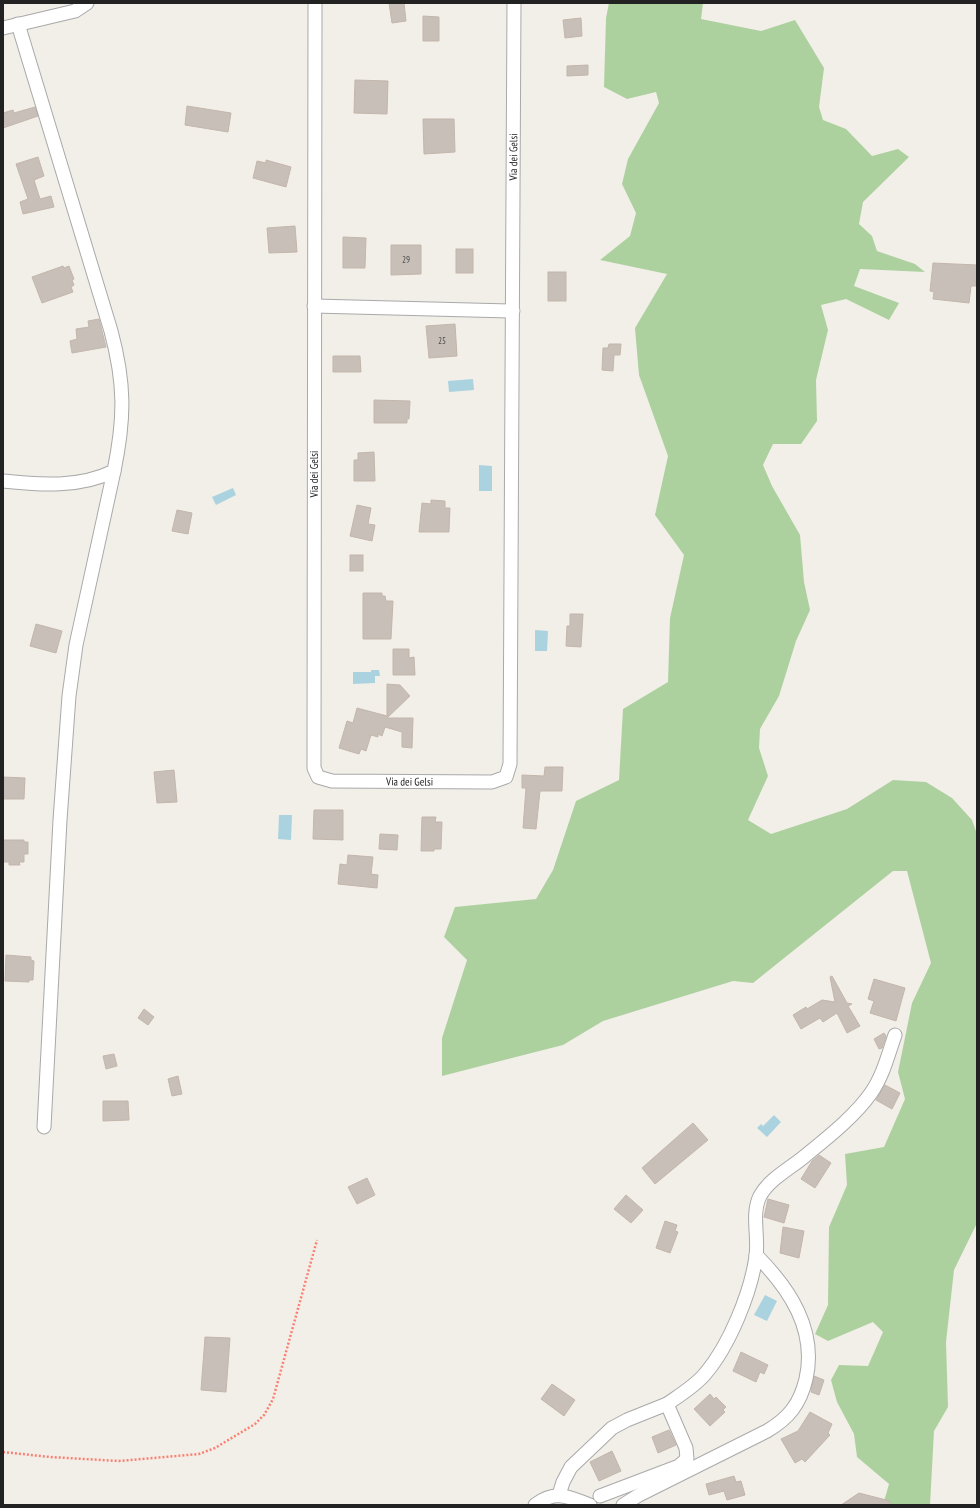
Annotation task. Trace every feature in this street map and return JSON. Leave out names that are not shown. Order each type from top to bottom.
[{"type":"street","points":[[3,28],[75,11],[87,3]]},
{"type":"street","name":"Via dei Gelsi","points":[[315,3],[314,763],[318,777],[332,781],[492,782],[502,780],[508,774],[510,764],[514,3]]},
{"type":"street","points":[[18,24],[118,355],[123,415],[114,471],[78,633],[68,696],[44,1127]]},
{"type":"street","points":[[314,306],[513,311]]},
{"type":"street","points":[[3,481],[29,483],[83,483],[114,471]]},
{"type":"street","points":[[559,1495],[563,1482],[572,1467],[612,1428],[626,1420],[667,1404],[701,1378],[717,1357],[744,1304],[756,1255],[756,1212],[760,1197],[767,1187],[816,1147],[865,1101],[878,1082],[895,1035]]},
{"type":"street","points":[[623,1505],[639,1495],[767,1431],[783,1421],[797,1405],[802,1394],[808,1370],[806,1330],[801,1316],[787,1290],[756,1255]]},
{"type":"street","points":[[600,1496],[679,1466],[686,1459],[686,1448],[667,1404]]},
{"type":"street","points":[[535,1505],[546,1498],[559,1495],[590,1505]]},
{"type":"path","points":[[3,1452],[50,1457],[119,1461],[184,1457],[199,1454],[215,1448],[240,1435],[264,1415],[273,1399],[317,1240]]},
{"type":"green space","points":[[609,3],[703,3],[701,19],[761,31],[795,20],[824,68],[819,107],[823,120],[846,129],[872,156],[898,149],[909,157],[863,202],[859,224],[872,236],[877,251],[915,264],[925,272],[860,269],[854,286],[899,303],[889,320],[846,299],[821,305],[828,330],[816,380],[817,421],[801,444],[773,444],[763,465],[772,486],[800,535],[804,582],[810,610],[796,641],[779,696],[760,729],[759,748],[768,776],[748,820],[771,834],[847,809],[893,780],[926,782],[952,798],[972,820],[977,834],[977,1223],[954,1270],[946,1342],[948,1407],[934,1431],[930,1505],[883,1505],[889,1484],[857,1457],[854,1434],[837,1402],[831,1380],[839,1365],[868,1366],[883,1332],[873,1322],[828,1341],[815,1334],[828,1305],[829,1227],[847,1185],[845,1154],[884,1147],[905,1099],[898,1072],[912,1003],[931,963],[907,871],[893,871],[753,983],[733,981],[603,1021],[563,1045],[442,1076],[442,1038],[467,960],[444,937],[455,907],[536,899],[553,870],[576,801],[619,780],[623,709],[668,682],[670,618],[684,555],[655,515],[668,456],[639,375],[635,328],[667,274],[600,260],[630,236],[636,213],[622,184],[628,159],[659,103],[656,92],[627,99],[604,87],[606,18]]},
{"type":"water","points":[[473,379],[474,390],[449,392],[448,381]]},
{"type":"water","points":[[479,465],[492,466],[492,491],[479,491]]},
{"type":"water","points":[[233,488],[236,495],[216,505],[212,497]]},
{"type":"water","points":[[535,630],[548,631],[547,651],[535,651]]},
{"type":"water","points":[[371,670],[379,670],[380,676],[375,676],[375,683],[353,684],[353,672],[371,672]]},
{"type":"water","points":[[279,815],[292,815],[291,840],[278,839]]},
{"type":"water","points":[[774,1115],[781,1122],[767,1137],[757,1128],[761,1124],[763,1126]]},
{"type":"water","points":[[765,1295],[777,1301],[767,1321],[754,1315]]},
{"type":"building","points":[[389,3],[404,3],[406,21],[392,23]]},
{"type":"building","points":[[423,16],[439,17],[439,41],[423,41]]},
{"type":"building","points":[[581,18],[582,36],[565,38],[563,20]]},
{"type":"building","points":[[588,65],[588,75],[567,76],[567,66]]},
{"type":"building","points":[[355,80],[388,81],[387,114],[354,113]]},
{"type":"building","points":[[187,106],[231,113],[228,132],[185,125]]},
{"type":"building","points":[[35,107],[38,116],[3,128],[3,113],[13,110],[14,113]]},
{"type":"building","points":[[423,119],[454,119],[455,152],[424,154]]},
{"type":"building","points":[[38,157],[44,176],[34,180],[40,199],[51,196],[54,207],[23,214],[20,202],[28,199],[16,164]]},
{"type":"building","points":[[266,160],[291,167],[286,187],[253,178],[257,161],[266,163]]},
{"type":"building","points":[[295,226],[297,252],[269,253],[267,228]]},
{"type":"building","points":[[343,237],[366,238],[365,268],[343,268]]},
{"type":"building","points":[[391,245],[421,245],[421,274],[391,275]]},
{"type":"building","points":[[456,249],[473,249],[473,273],[456,273]]},
{"type":"building","points":[[933,263],[977,265],[976,286],[971,286],[969,303],[933,299],[934,292],[930,291]]},
{"type":"building","points":[[63,266],[64,268],[69,266],[74,279],[72,280],[74,285],[71,287],[73,292],[42,303],[32,277]]},
{"type":"building","points":[[548,272],[566,272],[566,301],[548,301]]},
{"type":"building","points":[[99,319],[106,347],[72,353],[70,341],[77,339],[76,329],[89,327],[88,321]]},
{"type":"building","points":[[455,324],[457,356],[429,358],[426,326]]},
{"type":"building","points":[[609,344],[621,344],[620,355],[614,355],[613,371],[602,370],[603,348],[608,348]]},
{"type":"building","points":[[333,356],[360,356],[361,372],[333,372]]},
{"type":"building","points":[[374,400],[410,401],[409,419],[407,419],[407,423],[374,423]]},
{"type":"building","points":[[374,452],[375,481],[354,481],[354,460],[358,460],[358,453]]},
{"type":"building","points":[[431,500],[445,501],[445,508],[450,508],[449,532],[419,532],[422,503],[431,504]]},
{"type":"building","points":[[357,505],[371,508],[368,524],[375,525],[372,541],[350,536]]},
{"type":"building","points":[[177,510],[192,513],[188,534],[172,531]]},
{"type":"building","points":[[350,555],[363,555],[363,571],[350,571]]},
{"type":"building","points":[[363,593],[382,593],[382,596],[385,596],[386,601],[393,601],[391,639],[363,639]]},
{"type":"building","points":[[570,614],[583,614],[581,647],[566,646],[567,626],[570,626]]},
{"type":"building","points":[[36,624],[62,631],[56,653],[30,646]]},
{"type":"building","points":[[393,649],[409,649],[409,658],[414,657],[415,675],[393,675]]},
{"type":"building","points":[[387,684],[400,685],[410,696],[387,718],[413,718],[412,748],[402,747],[402,732],[385,727],[382,736],[378,734],[378,737],[371,735],[366,751],[361,749],[359,754],[339,748],[347,721],[353,723],[357,708],[387,716]]},
{"type":"building","points":[[545,767],[563,767],[562,791],[540,791],[536,829],[523,828],[526,788],[522,788],[522,775],[544,776]]},
{"type":"building","points":[[174,770],[177,802],[157,803],[154,772]]},
{"type":"building","points":[[3,777],[25,778],[24,799],[3,799]]},
{"type":"building","points":[[314,810],[343,810],[343,840],[313,839]]},
{"type":"building","points":[[422,817],[436,817],[435,822],[442,822],[441,849],[434,849],[434,851],[421,851]]},
{"type":"building","points":[[380,834],[398,835],[397,850],[379,849]]},
{"type":"building","points":[[3,840],[24,840],[24,842],[28,842],[28,854],[24,854],[24,862],[19,862],[20,865],[9,865],[9,862],[3,862]]},
{"type":"building","points":[[348,855],[373,857],[371,874],[378,875],[377,888],[338,884],[340,864],[347,865]]},
{"type":"building","points":[[6,955],[31,957],[31,960],[34,961],[33,980],[29,980],[29,982],[5,981]]},
{"type":"building","points":[[832,976],[847,1003],[852,1004],[848,1006],[860,1026],[847,1033],[837,1013],[823,1022],[820,1018],[801,1029],[793,1015],[822,1000],[835,1002],[830,977]]},
{"type":"building","points":[[874,979],[905,988],[896,1021],[870,1013],[874,1001],[868,999]]},
{"type":"building","points":[[144,1009],[154,1017],[148,1025],[138,1018]]},
{"type":"building","points":[[884,1033],[886,1036],[882,1048],[879,1049],[874,1039]]},
{"type":"building","points":[[114,1054],[117,1066],[106,1069],[103,1056]]},
{"type":"building","points":[[178,1076],[182,1094],[172,1096],[168,1079]]},
{"type":"building","points":[[885,1085],[900,1093],[892,1109],[876,1100]]},
{"type":"building","points":[[103,1101],[128,1101],[129,1120],[103,1121]]},
{"type":"building","points":[[693,1123],[708,1140],[655,1184],[642,1168]]},
{"type":"building","points":[[819,1155],[831,1163],[815,1188],[801,1179],[812,1161]]},
{"type":"building","points":[[367,1178],[375,1195],[357,1204],[348,1187]]},
{"type":"building","points":[[626,1195],[643,1210],[631,1223],[614,1209]]},
{"type":"building","points":[[768,1199],[789,1205],[784,1223],[764,1217]]},
{"type":"building","points":[[665,1221],[677,1225],[675,1231],[678,1232],[670,1253],[656,1248]]},
{"type":"building","points":[[783,1227],[804,1231],[799,1258],[780,1253]]},
{"type":"building","points":[[205,1337],[230,1338],[226,1392],[201,1390]]},
{"type":"building","points":[[741,1352],[768,1365],[764,1374],[760,1372],[756,1382],[733,1371]]},
{"type":"building","points":[[814,1376],[824,1380],[819,1395],[811,1392]]},
{"type":"building","points":[[552,1384],[575,1400],[564,1416],[541,1399]]},
{"type":"building","points":[[710,1394],[714,1399],[716,1397],[726,1407],[723,1410],[725,1412],[710,1426],[694,1409]]},
{"type":"building","points":[[810,1412],[832,1424],[828,1433],[830,1435],[805,1462],[802,1459],[795,1463],[781,1439],[798,1431]]},
{"type":"building","points":[[669,1430],[676,1445],[658,1453],[652,1437]]},
{"type":"building","points":[[612,1451],[621,1471],[599,1481],[590,1462]]},
{"type":"building","points":[[734,1476],[736,1482],[741,1481],[745,1495],[727,1500],[724,1491],[709,1495],[706,1484]]},
{"type":"building","points":[[859,1493],[890,1501],[890,1505],[841,1505]]}]
